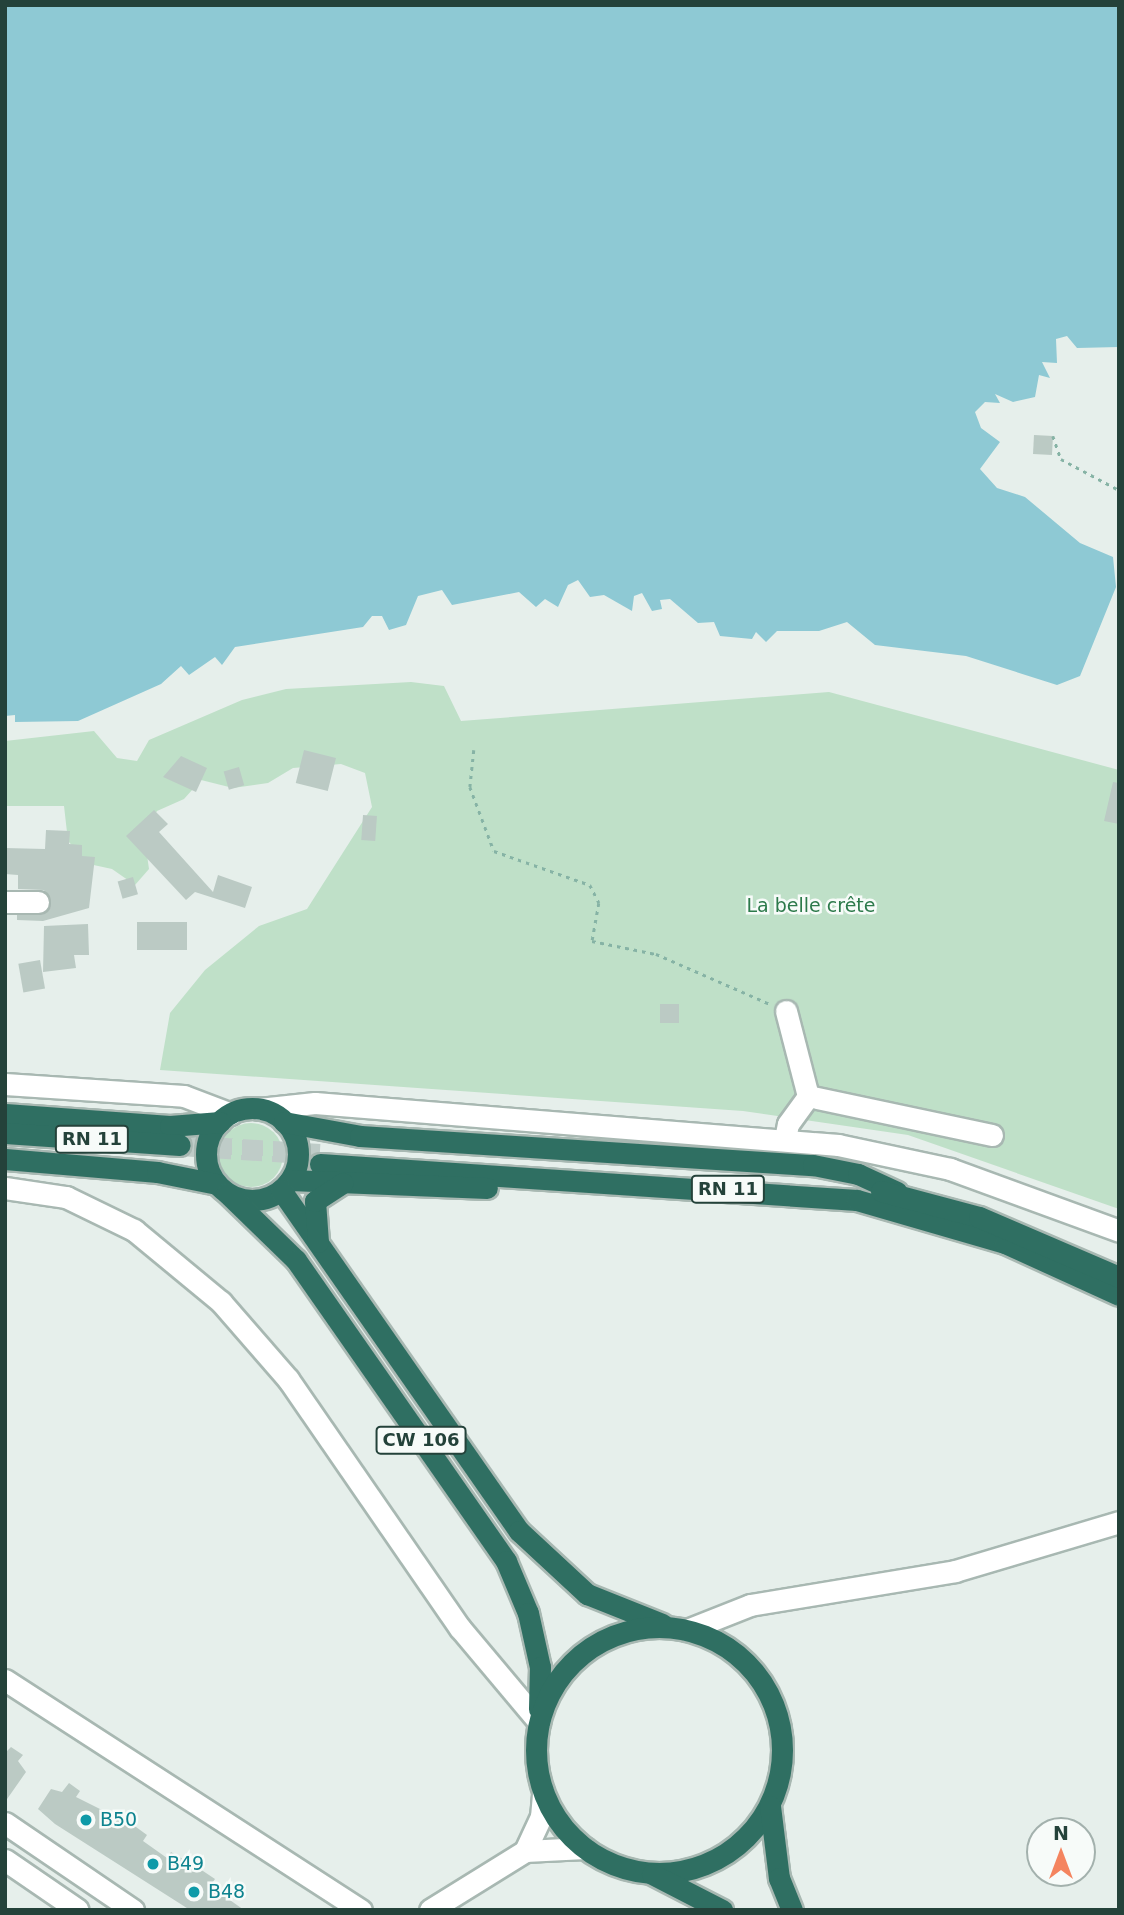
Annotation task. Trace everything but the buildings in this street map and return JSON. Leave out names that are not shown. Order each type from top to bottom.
[{"type":"highway","points":[[5,1114],[170,1126],[259,1110],[284,1122],[360,1136],[813,1165],[858,1174],[894,1200]]},
{"type":"highway","points":[[222,1189],[207,1146],[225,1118]]},
{"type":"highway","points":[[284,1122],[298,1150],[285,1185]]},
{"type":"highway","name":"RN 11","points":[[5,1133],[179,1150],[5,1143]]},
{"type":"highway","points":[[5,1159],[157,1172],[254,1200],[285,1185],[347,1182],[849,1212],[894,1200]]},
{"type":"highway","name":"RN 11","points":[[320,1159],[894,1200],[1047,1242],[1119,1277]]},
{"type":"highway","points":[[325,1260],[313,1208],[319,1195],[347,1182]]},
{"type":"highway","name":"CW 106","points":[[285,1185],[325,1260],[519,1531],[554,1569],[604,1602],[679,1628]]},
{"type":"highway","name":"CW 106","points":[[222,1189],[296,1260],[506,1562],[528,1613],[540,1667],[539,1723]]},
{"type":"highway","name":"RN 11","points":[[894,1200],[1005,1243],[1119,1295]]},
{"type":"highway","points":[[722,1910],[650,1873],[616,1865],[585,1848],[542,1792],[539,1723],[559,1680],[602,1641],[635,1629],[679,1628],[722,1643],[751,1667],[772,1698],[782,1746],[770,1806],[779,1878],[792,1910]]},
{"type":"highway","points":[[650,1873],[686,1870],[720,1857],[748,1836],[770,1806]]},
{"type":"street","points":[[5,902],[38,902]]},
{"type":"street","points":[[785,1139],[788,1124],[807,1096],[786,1011]]},
{"type":"street","points":[[5,1084],[184,1096],[225,1118]]},
{"type":"street","points":[[807,1096],[992,1135]]},
{"type":"street","points":[[259,1110],[315,1103],[785,1139],[950,1169],[1119,1231]]},
{"type":"street","points":[[5,1188],[66,1198],[134,1230],[221,1302],[288,1379],[460,1628],[539,1723]]},
{"type":"street","points":[[679,1628],[750,1605],[956,1571],[1119,1522]]},
{"type":"street","points":[[5,1679],[361,1910]]},
{"type":"street","points":[[525,1851],[541,1817],[542,1792]]},
{"type":"street","points":[[5,1823],[133,1910]]},
{"type":"street","points":[[430,1910],[525,1851],[585,1848]]},
{"type":"street","points":[[5,1860],[78,1910]]},
{"type":"path","points":[[1053,436],[1061,459],[1119,490]]},
{"type":"path","points":[[474,750],[470,787],[494,851],[590,886],[599,903],[592,941],[656,954],[786,1011]]},
{"type":"green space","name":"La belle crête","points":[[411,682],[444,686],[461,721],[829,692],[1119,770],[1119,1209],[908,1135],[743,1111],[160,1070],[170,1013],[205,970],[259,926],[307,909],[372,807],[365,773],[341,764],[293,768],[268,783],[233,788],[201,780],[184,799],[157,811],[144,834],[149,869],[135,885],[112,869],[89,864],[68,841],[64,806],[5,806],[5,741],[94,731],[117,758],[137,761],[149,740],[242,700],[286,689]]},
{"type":"green space","points":[[245,1123],[257,1123],[274,1132],[281,1143],[281,1167],[274,1178],[257,1187],[245,1187],[233,1182],[224,1173],[219,1161],[219,1149],[224,1137],[233,1128]]},
{"type":"water","points":[[5,5],[1119,5],[1119,347],[1077,348],[1067,336],[1056,339],[1057,363],[1042,362],[1050,378],[1039,375],[1035,397],[1013,402],[995,394],[1000,403],[985,402],[975,412],[981,428],[1000,442],[980,469],[997,488],[1025,497],[1080,543],[1113,557],[1116,587],[1080,676],[1057,685],[966,656],[875,645],[847,622],[819,631],[777,631],[766,642],[756,632],[752,639],[720,636],[714,622],[698,623],[670,599],[660,600],[662,609],[652,611],[642,593],[634,596],[632,611],[604,595],[590,597],[578,580],[568,585],[558,607],[545,599],[536,607],[519,592],[452,605],[442,590],[418,596],[406,625],[389,630],[382,616],[372,616],[363,627],[235,647],[222,665],[215,657],[189,675],[181,666],[161,684],[78,721],[15,722],[15,715],[5,716]]},
{"type":"tunnel","points":[[180,1145],[320,1154]]},
{"type":"place","name":"B50","points":[[86,1820]]},
{"type":"place","name":"B49","points":[[153,1864]]},
{"type":"place","name":"B48","points":[[194,1892]]}]
